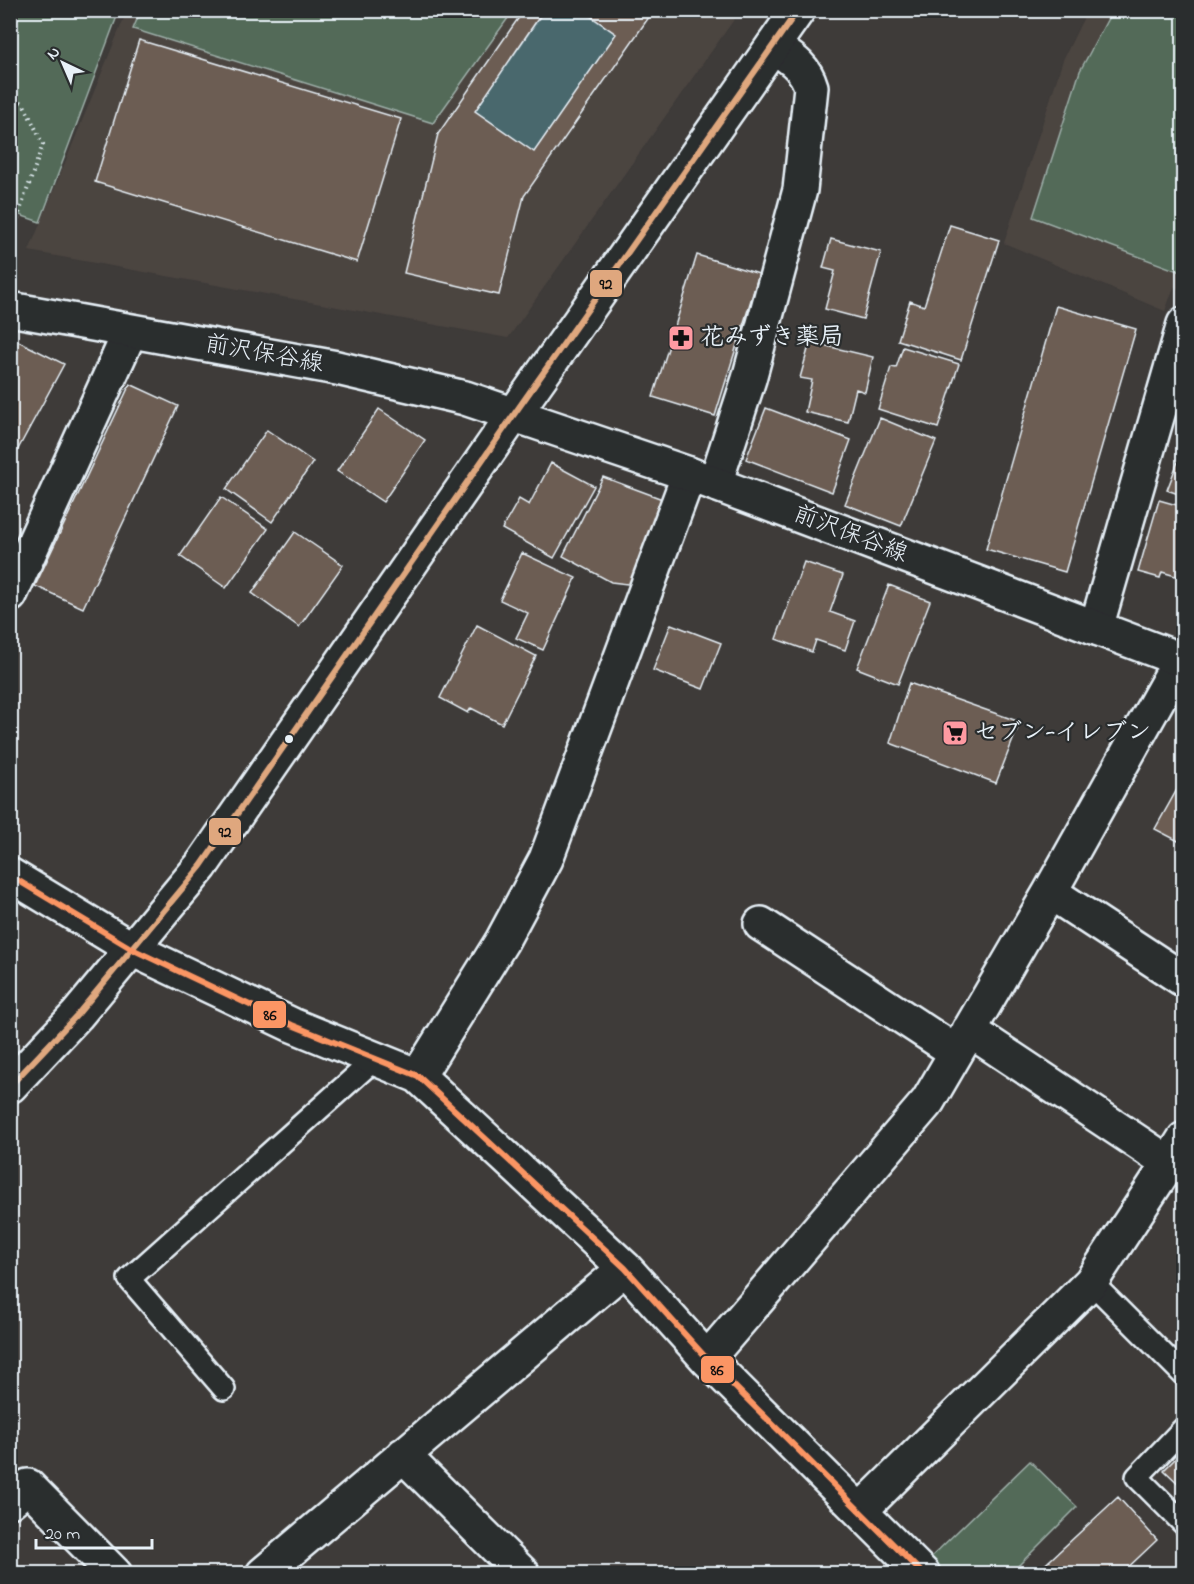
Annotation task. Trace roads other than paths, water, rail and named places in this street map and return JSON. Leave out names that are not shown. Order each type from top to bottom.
[{"type":"street","points":[[10,1086],[134,950],[201,866],[798,10]]},
{"type":"street","points":[[418,1076],[502,941],[546,859],[702,479],[749,379],[801,190],[812,87],[808,75],[801,66],[773,46]]},
{"type":"street","name":"前沢保谷線","points":[[10,309],[337,368],[465,398],[515,413],[702,479],[1182,660]]},
{"type":"street","points":[[1096,628],[1172,406],[1184,324]]},
{"type":"street","points":[[10,595],[130,332]]},
{"type":"street","points":[[707,1359],[928,1101],[1182,660]]},
{"type":"street","points":[[10,875],[134,950],[292,1025],[418,1076],[625,1268],[707,1359],[860,1511],[910,1569]]},
{"type":"street","points":[[1050,892],[1184,980]]},
{"type":"street","points":[[761,924],[963,1041],[1176,1151],[1091,1282],[860,1511]]},
{"type":"street","points":[[263,1574],[625,1268]]},
{"type":"street","points":[[403,1455],[523,1574]]},
{"type":"street","points":[[10,1501],[28,1486],[115,1574]]},
{"type":"lane","points":[[224,1389],[129,1279],[375,1059]]},
{"type":"lane","points":[[1091,1282],[1183,1374]]},
{"type":"lane","points":[[1184,1428],[1137,1477],[1184,1524]]},
{"type":"water","points":[[544,11],[582,11],[616,34],[534,152],[475,111]]},
{"type":"place","name":"花みずき薬局","points":[[681,338]]},
{"type":"place","name":"セブン-イレブン","points":[[955,733]]}]
